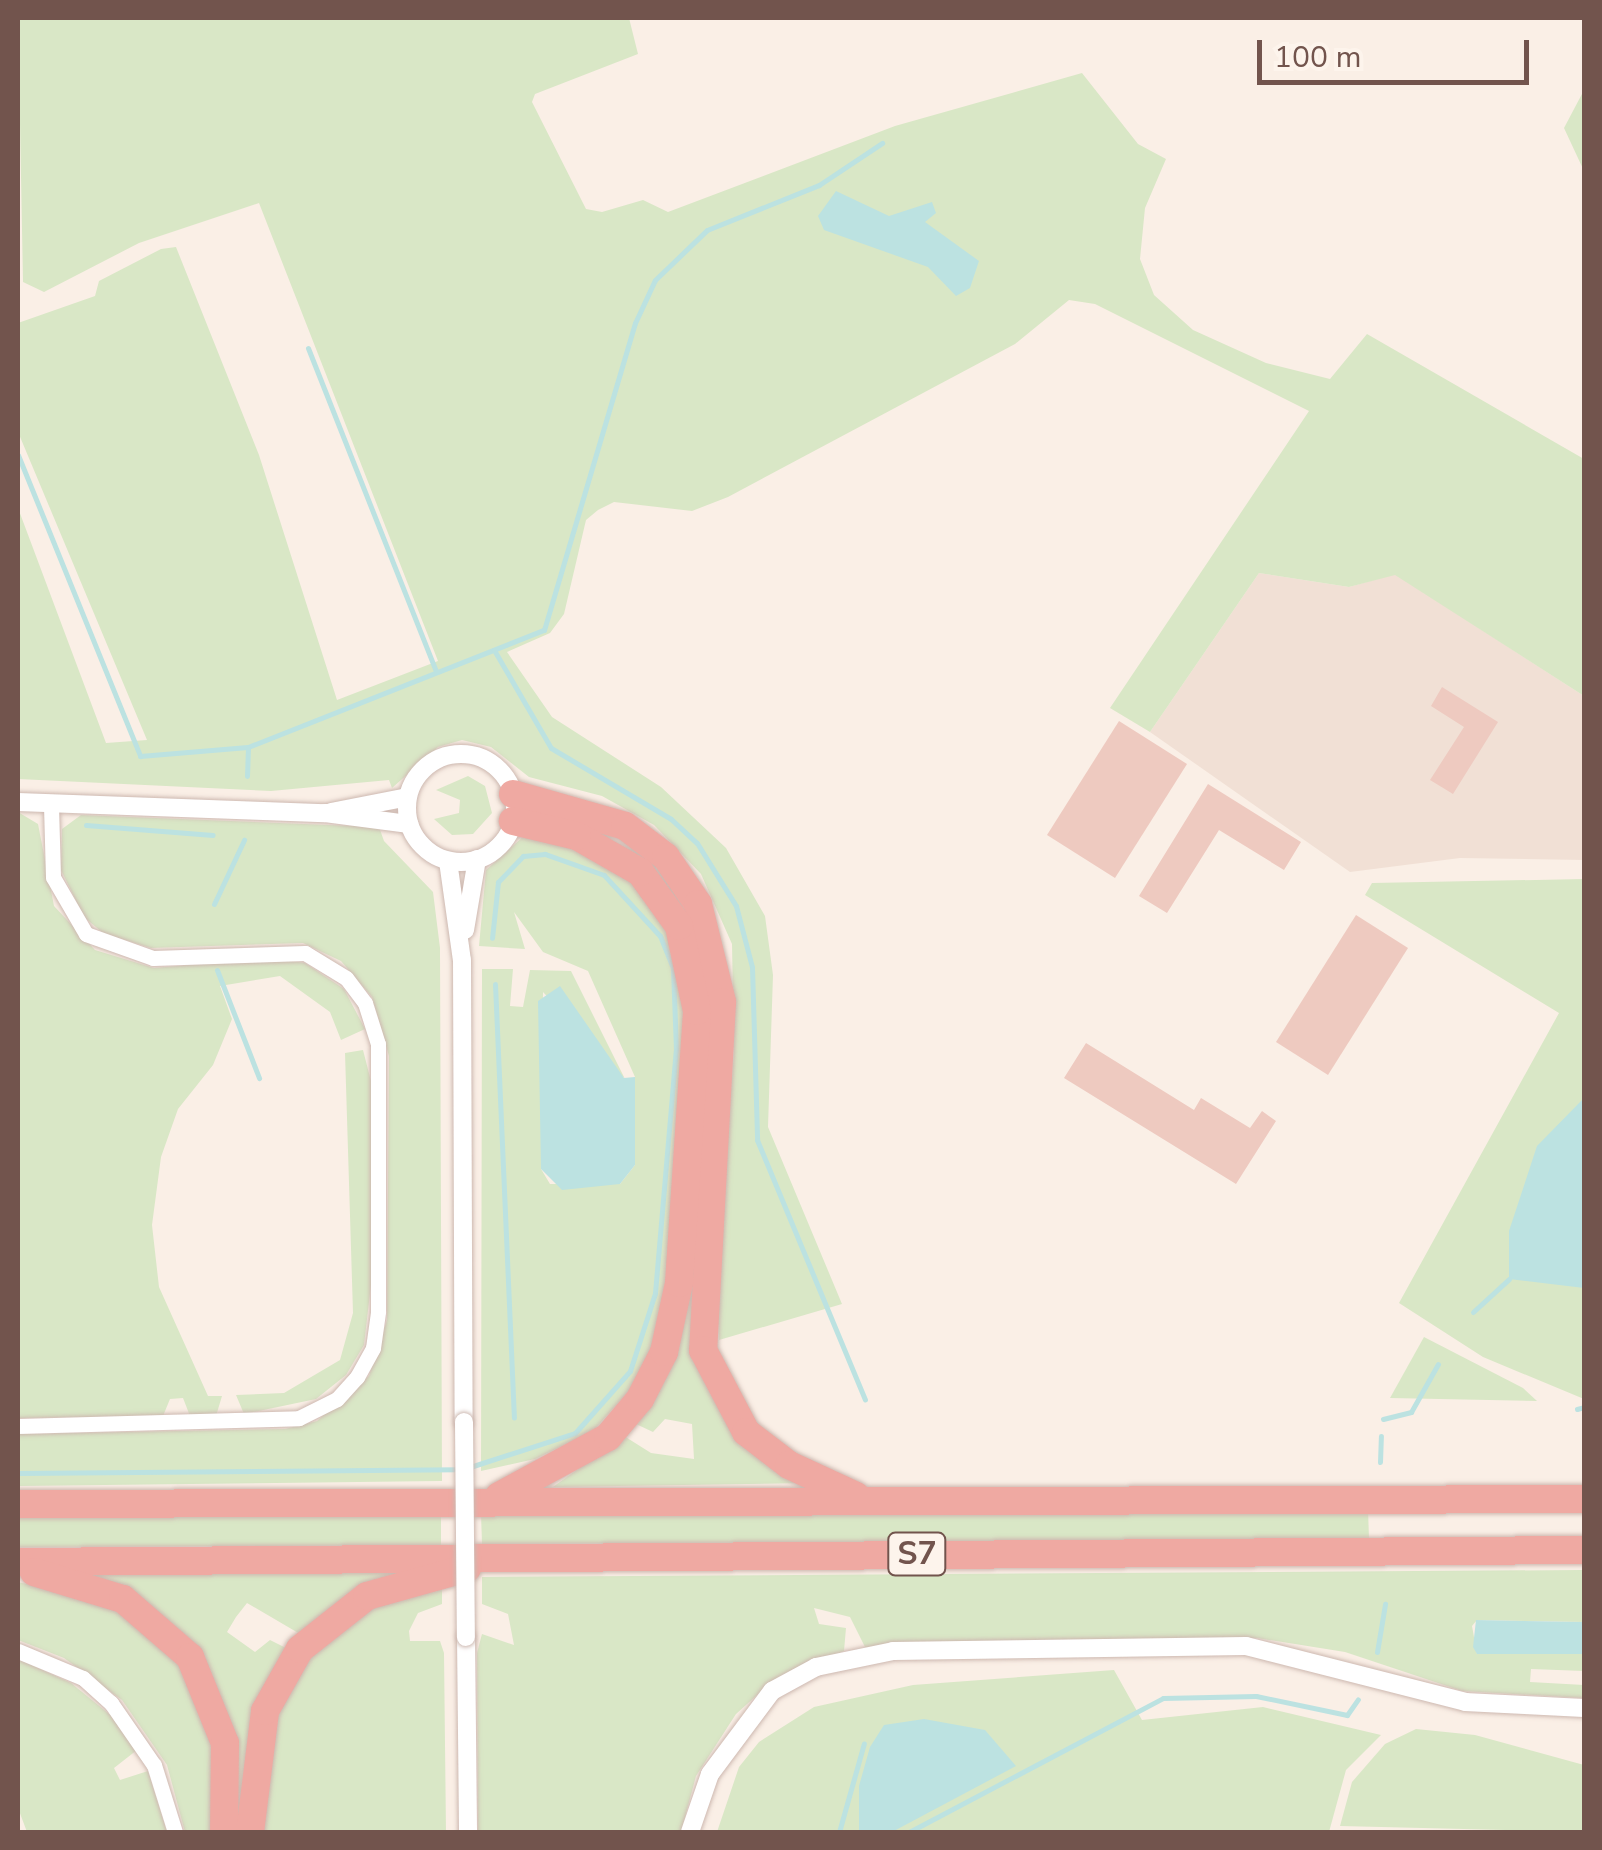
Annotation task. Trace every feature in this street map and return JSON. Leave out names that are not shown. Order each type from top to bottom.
[{"type":"highway","points":[[494,1499],[608,1437],[640,1398],[664,1352],[680,1283],[697,1012],[679,926],[640,872],[577,836],[513,808]]},
{"type":"highway","points":[[513,808],[625,826],[666,857],[698,904],[722,1002],[703,1350],[746,1432],[789,1465],[862,1499]]},
{"type":"highway","name":"S7","points":[[18,1504],[494,1499],[1584,1500]]},
{"type":"highway","name":"S7","points":[[18,1565],[1584,1550]]},
{"type":"highway","points":[[250,1832],[266,1711],[316,1631],[368,1596],[501,1558]]},
{"type":"highway","points":[[18,1565],[123,1599],[190,1657],[225,1743],[224,1832]]},
{"type":"street","points":[[466,754],[494,764],[513,808],[500,845],[478,860],[448,860],[426,849],[409,824],[408,797],[428,764],[466,754]]},
{"type":"street","points":[[326,813],[408,797]]},
{"type":"street","points":[[18,802],[326,813],[409,824]]},
{"type":"street","points":[[18,1426],[299,1418],[337,1399],[357,1377],[373,1348],[378,1311],[378,1044],[366,1003],[346,978],[305,953],[154,958],[86,934],[53,877],[51,804]]},
{"type":"street","points":[[448,860],[462,960],[468,1832]]},
{"type":"street","points":[[462,960],[478,860]]},
{"type":"street","points":[[690,1832],[710,1774],[772,1691],[816,1667],[893,1651],[1246,1646],[1466,1702],[1584,1708]]},
{"type":"street","points":[[18,1650],[83,1678],[111,1703],[154,1765],[175,1832]]},
{"type":"shaded area","points":[[1259,573],[1349,587],[1395,574],[1584,696],[1584,860],[1460,858],[1350,872],[1150,732]]},
{"type":"green space","points":[[18,18],[629,18],[638,54],[535,94],[532,102],[586,209],[602,212],[643,200],[668,212],[895,126],[1082,73],[1138,144],[1166,159],[1145,208],[1140,259],[1154,295],[1193,330],[1266,363],[1330,379],[1367,334],[1584,459],[1584,696],[1395,575],[1349,587],[1259,573],[1150,732],[1110,708],[1309,411],[1095,304],[1069,300],[1015,344],[728,497],[692,511],[614,502],[598,510],[586,520],[564,614],[550,633],[507,652],[552,717],[661,787],[726,848],[765,916],[773,975],[768,1127],[842,1304],[719,1340],[717,1255],[734,1054],[732,944],[701,874],[654,825],[602,796],[529,777],[491,747],[462,740],[438,747],[392,788],[389,780],[271,791],[18,779],[18,508],[106,743],[147,740],[18,432],[18,323],[95,296],[99,281],[161,249],[176,247],[259,455],[337,700],[438,661],[259,203],[139,243],[44,292],[23,282]]},
{"type":"green space","points":[[1584,18],[1584,171],[1564,128],[1583,92]]},
{"type":"green space","points":[[468,776],[485,786],[492,813],[473,834],[452,835],[434,819],[459,813],[460,800],[436,790]]},
{"type":"green space","points":[[18,812],[38,824],[54,906],[95,950],[154,968],[271,958],[305,963],[344,989],[365,1029],[341,1040],[330,1012],[280,976],[220,986],[232,1019],[213,1065],[178,1109],[161,1157],[152,1225],[159,1287],[208,1396],[222,1396],[216,1416],[190,1416],[183,1398],[170,1399],[163,1416],[18,1418]]},
{"type":"green space","points":[[81,815],[379,827],[384,841],[433,892],[440,948],[442,1481],[18,1486],[18,1434],[285,1429],[317,1421],[369,1376],[387,1320],[389,1056],[372,997],[341,961],[303,943],[151,948],[103,933],[84,917],[61,870],[62,829]]},
{"type":"green space","points":[[524,836],[607,858],[671,924],[688,1009],[663,1324],[636,1383],[593,1431],[535,1459],[481,1471],[482,969],[513,969],[510,1006],[523,1007],[530,970],[571,971],[625,1079],[543,992],[541,1169],[550,1184],[620,1184],[635,1165],[635,1077],[588,971],[543,952],[514,912],[525,949],[479,946],[486,870]]},
{"type":"green space","points":[[1584,879],[1584,1399],[1483,1357],[1399,1303],[1559,1013],[1365,895],[1372,883]]},
{"type":"green space","points":[[363,1050],[373,1089],[372,1276],[364,1345],[346,1375],[316,1399],[244,1414],[236,1395],[284,1393],[340,1360],[353,1313],[345,1053]]},
{"type":"green space","points":[[692,1260],[706,1386],[720,1411],[809,1483],[553,1487],[624,1436],[651,1453],[694,1459],[692,1424],[665,1419],[653,1432],[636,1424],[678,1352]]},
{"type":"green space","points":[[1424,1337],[1523,1388],[1537,1401],[1390,1398]]},
{"type":"green space","points":[[1368,1509],[1369,1539],[482,1544],[481,1514]]},
{"type":"green space","points":[[441,1514],[441,1545],[18,1547],[18,1517]]},
{"type":"green space","points":[[1584,1570],[1584,1622],[1477,1620],[1472,1626],[1477,1654],[1584,1654],[1584,1671],[1531,1669],[1530,1682],[1584,1685],[1584,1698],[1462,1691],[1345,1652],[1257,1638],[865,1647],[850,1617],[814,1608],[819,1624],[846,1628],[844,1651],[768,1685],[736,1714],[696,1776],[681,1832],[478,1832],[477,1653],[482,1634],[514,1645],[508,1614],[482,1604],[482,1577]]},
{"type":"green space","points":[[95,1574],[393,1575],[347,1595],[300,1634],[247,1603],[236,1617],[227,1632],[255,1652],[270,1640],[286,1648],[245,1793],[236,1793],[225,1706]]},
{"type":"green space","points":[[18,1582],[109,1603],[180,1662],[213,1735],[215,1832],[185,1832],[167,1765],[122,1700],[64,1658],[18,1640]]},
{"type":"green space","points":[[442,1582],[442,1604],[418,1613],[409,1631],[410,1641],[440,1641],[444,1653],[446,1832],[258,1832],[270,1736],[290,1680],[349,1616]]},
{"type":"green space","points":[[18,1659],[71,1683],[114,1718],[137,1750],[114,1768],[120,1780],[148,1771],[167,1832],[27,1832],[18,1808]]},
{"type":"green space","points":[[1114,1670],[1142,1720],[1263,1707],[1381,1735],[1346,1770],[1329,1832],[717,1832],[739,1767],[759,1742],[814,1707],[913,1685]]},
{"type":"green space","points":[[1416,1729],[1475,1735],[1584,1765],[1584,1832],[1340,1826],[1352,1782],[1385,1744]]},
{"type":"water","points":[[836,191],[889,216],[932,202],[936,213],[925,222],[979,261],[970,288],[956,296],[928,267],[824,230],[818,216]]},
{"type":"water","points":[[560,986],[624,1078],[635,1077],[635,1165],[620,1184],[562,1190],[541,1169],[538,1001]]},
{"type":"water","points":[[1584,1098],[1584,1288],[1509,1279],[1509,1231],[1537,1146]]},
{"type":"water","points":[[1476,1620],[1584,1622],[1584,1654],[1477,1654],[1473,1647]]},
{"type":"water","points":[[924,1719],[985,1730],[1016,1766],[892,1832],[859,1832],[859,1786],[870,1747],[884,1725]]},
{"type":"building","points":[[1442,687],[1498,722],[1453,794],[1430,780],[1464,727],[1431,706]]},
{"type":"building","points":[[1119,721],[1187,764],[1115,878],[1047,835]]},
{"type":"building","points":[[1208,784],[1301,842],[1284,870],[1219,830],[1167,913],[1139,896]]},
{"type":"building","points":[[1356,915],[1408,948],[1328,1075],[1276,1042]]},
{"type":"building","points":[[1086,1043],[1194,1110],[1201,1098],[1250,1128],[1262,1111],[1276,1121],[1236,1184],[1064,1078]]},
{"type":"waterway","points":[[18,455],[140,756],[248,747],[544,630],[635,323],[655,280],[707,230],[819,185],[882,143]]},
{"type":"waterway","points":[[308,348],[436,671]]},
{"type":"waterway","points":[[494,650],[551,748],[671,819],[697,843],[736,906],[752,967],[757,1140],[865,1399]]},
{"type":"waterway","points":[[247,776],[248,747]]},
{"type":"waterway","points":[[86,825],[213,835]]},
{"type":"waterway","points":[[214,904],[244,840]]},
{"type":"waterway","points":[[470,1467],[575,1433],[630,1371],[655,1293],[676,1050],[673,968],[660,936],[604,875],[545,854],[523,856],[498,882],[492,938]]},
{"type":"waterway","points":[[217,970],[259,1078]]},
{"type":"waterway","points":[[495,984],[514,1418]]},
{"type":"waterway","points":[[1473,1312],[1509,1279]]},
{"type":"waterway","points":[[1383,1419],[1411,1412],[1438,1364]]},
{"type":"waterway","points":[[1577,1409],[1584,1407]]},
{"type":"waterway","points":[[1380,1462],[1381,1436]]},
{"type":"waterway","points":[[18,1473],[459,1469]]},
{"type":"waterway","points":[[1377,1652],[1385,1604]]},
{"type":"waterway","points":[[909,1832],[1163,1698],[1256,1696],[1347,1715],[1358,1699]]},
{"type":"waterway","points":[[839,1832],[864,1743]]}]
